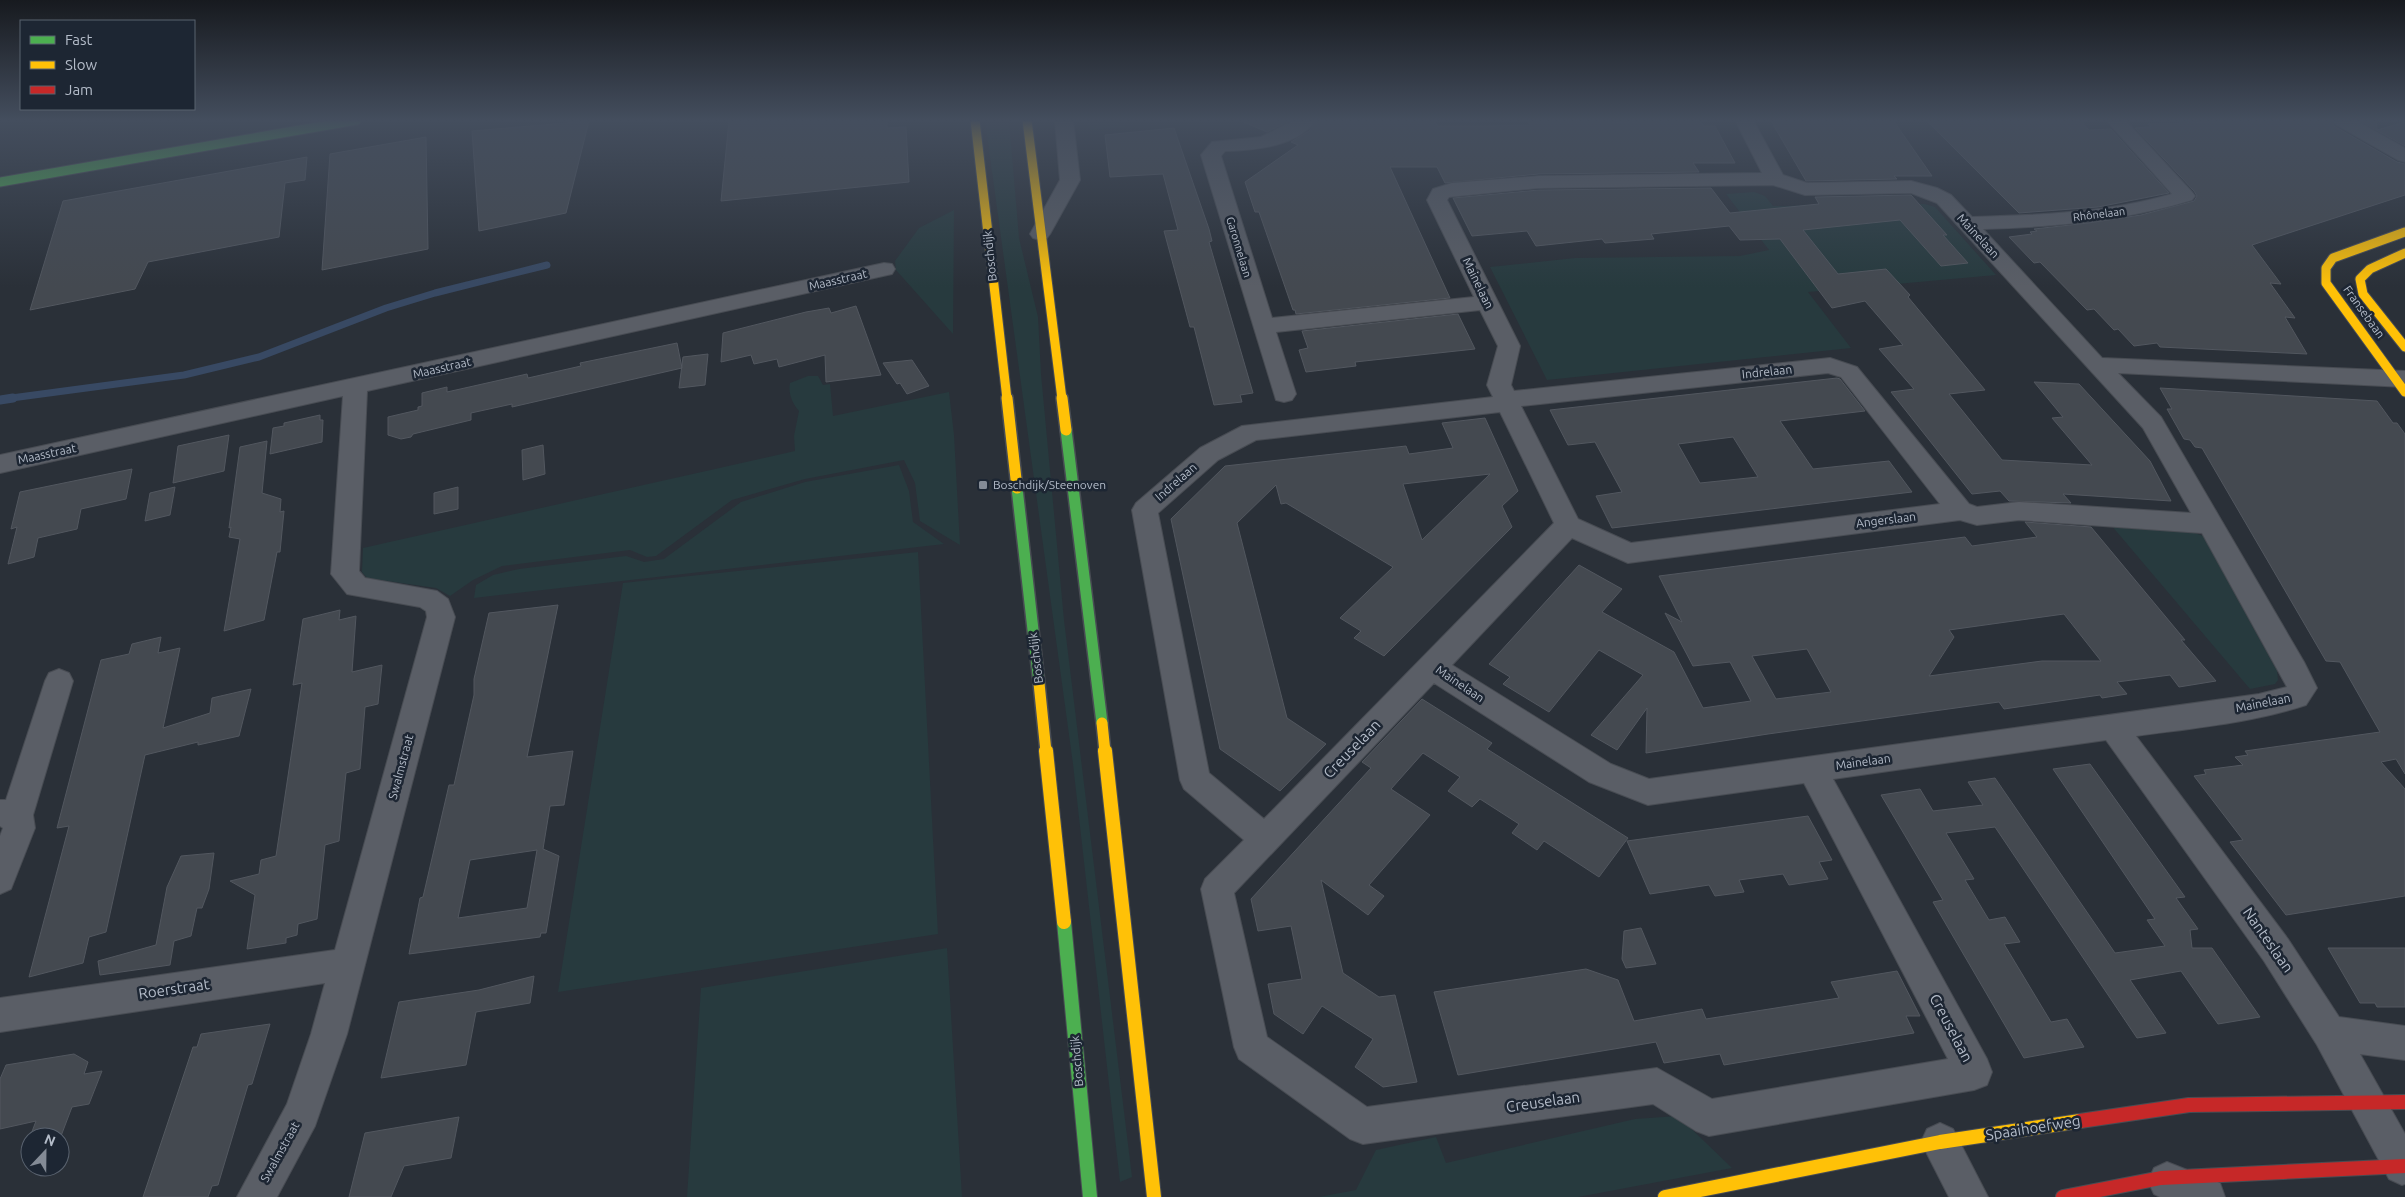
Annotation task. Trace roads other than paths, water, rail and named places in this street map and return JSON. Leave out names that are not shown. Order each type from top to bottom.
[{"type":"main road","points":[[0,182],[35,176]]},
{"type":"main road","name":"Boschdijk","points":[[981,176],[1051,786],[1090,1197]]},
{"type":"main road","points":[[1033,176],[1105,743],[1154,1197]]},
{"type":"main road","name":"Fransebaan","points":[[2402,383],[2326,283],[2326,268],[2333,258],[2405,232]]},
{"type":"main road","name":"Fransebaan","points":[[2405,254],[2370,269],[2360,279],[2363,294],[2405,347]]},
{"type":"main road","name":"Spaaihoefweg","points":[[1665,1197],[1940,1142],[2189,1104],[2405,1102]]},
{"type":"main road","points":[[2063,1197],[2161,1178],[2404,1166]]},
{"type":"street","points":[[1040,234],[1070,180],[1070,176]]},
{"type":"street","name":"Garonnelaan","points":[[1217,176],[1284,394]]},
{"type":"street","name":"Rhônelaan","points":[[1967,223],[2043,221],[2150,208],[2185,196],[2166,176]]},
{"type":"street","name":"Mainelaan","points":[[1775,179],[1805,189],[1911,187],[1930,192],[1944,200],[2152,423],[2294,670],[2302,688],[2296,697],[2259,706],[1648,792],[1600,773],[1432,667],[1568,525],[1499,385],[1510,346],[1437,200],[1440,193],[1452,189],[1539,182],[1775,179]]},
{"type":"street","name":"Maasstraat","points":[[0,464],[884,269]]},
{"type":"street","points":[[1263,326],[1488,302]]},
{"type":"street","name":"Indrelaan","points":[[1266,839],[1195,780],[1144,510],[1209,454],[1251,432],[1830,365],[1849,372],[1960,511]]},
{"type":"street","points":[[2096,365],[2402,383]]},
{"type":"street","name":"Swalmstraat","points":[[256,1197],[302,1113],[328,1034],[441,617],[438,606],[427,598],[357,587],[344,574],[356,387]]},
{"type":"street","name":"Angerslaan","points":[[1568,525],[1628,553],[1960,511],[1977,516],[2019,511],[2211,524]]},
{"type":"street","name":"Creuselaan","points":[[1432,667],[1217,889],[1252,1047],[1363,1126],[1657,1086],[1709,1118],[1974,1072],[1812,769]]},
{"type":"street","points":[[0,879],[19,828],[9,814],[59,681]]},
{"type":"street","name":"Nanteslaan","points":[[2113,727],[2276,950],[2329,1033],[2404,1166]]},
{"type":"street","name":"Roerstraat","points":[[0,1015],[348,964]]},
{"type":"street","points":[[2329,1033],[2405,1043]]},
{"type":"street","points":[[1940,1142],[1969,1197]]},
{"type":"street","points":[[2161,1178],[2206,1197]]},
{"type":"waterway","points":[[4,399],[184,375],[259,357],[386,308],[435,293],[547,265]]},
{"type":"waterway","points":[[0,400],[13,398]]},
{"type":"place","name":"Boschdijk/Steenoven","points":[[983,485]]}]
